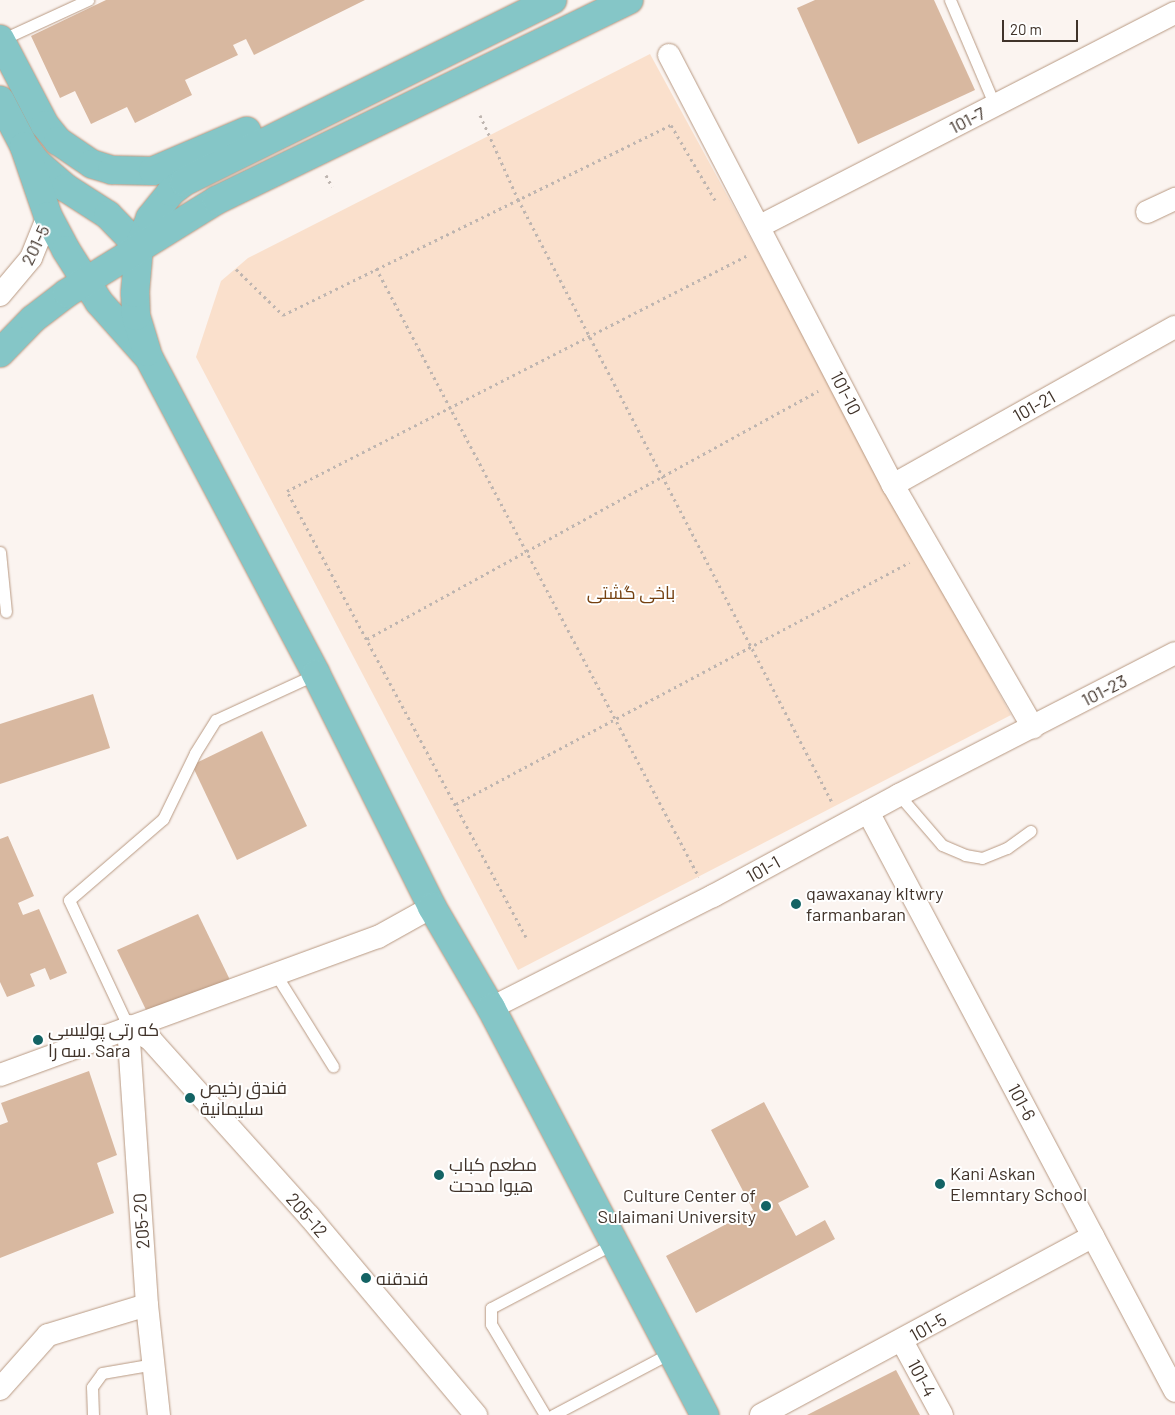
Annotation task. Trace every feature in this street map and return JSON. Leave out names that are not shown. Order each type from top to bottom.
[{"type":"main road","points":[[552,0],[184,182],[159,204],[139,247],[134,293],[136,316],[149,358],[316,674],[432,907],[491,1008],[705,1415]]},
{"type":"main road","points":[[0,353],[39,314],[139,247],[217,200],[629,0]]},
{"type":"main road","points":[[0,40],[45,126],[74,154],[112,170],[132,172],[160,169],[293,109],[318,103],[345,102]]},
{"type":"main road","points":[[0,100],[24,146],[48,216],[86,282],[115,322],[149,358]]},
{"type":"main road","points":[[24,146],[50,176],[108,215],[139,247]]},
{"type":"street","name":"101-7","points":[[760,226],[1175,13]]},
{"type":"street","name":"101-10","points":[[669,55],[760,226],[893,485],[1032,727]]},
{"type":"street","points":[[1147,212],[1175,199]]},
{"type":"street","name":"201-5","points":[[0,295],[31,258],[48,216]]},
{"type":"street","name":"101-21","points":[[893,485],[1175,326]]},
{"type":"street","name":"101-23","points":[[1032,727],[1175,653]]},
{"type":"street","name":"101-1","points":[[491,1008],[712,896],[899,795],[1032,727]]},
{"type":"street","name":"101-6","points":[[868,812],[1175,1391]]},
{"type":"street","points":[[0,1075],[128,1026],[378,936],[432,907]]},
{"type":"street","name":"205-20","points":[[128,1026],[147,1305],[159,1415]]},
{"type":"street","name":"205-12","points":[[128,1026],[151,1040],[309,1216],[476,1415]]},
{"type":"street","name":"101-5","points":[[761,1415],[902,1341],[1093,1236]]},
{"type":"street","points":[[0,1389],[48,1335],[147,1305]]},
{"type":"street","name":"101-4","points":[[902,1341],[942,1415]]},
{"type":"lane","points":[[0,40],[88,0]]},
{"type":"lane","points":[[950,0],[995,106]]},
{"type":"lane","points":[[0,552],[6,612]]},
{"type":"lane","points":[[128,1026],[69,900],[163,819],[195,753],[216,720],[316,674]]},
{"type":"lane","points":[[899,795],[942,845],[966,855],[982,858],[1007,848],[1030,831]]},
{"type":"lane","points":[[275,974],[333,1066]]},
{"type":"lane","points":[[545,1415],[491,1324],[491,1308],[615,1243]]},
{"type":"lane","points":[[553,1415],[672,1352]]},
{"type":"lane","points":[[93,1415],[92,1387],[102,1373],[154,1364]]},
{"type":"path","points":[[480,115],[518,199],[752,644],[844,825]]},
{"type":"path","points":[[236,268],[283,315],[671,125]]},
{"type":"path","points":[[526,937],[287,491],[752,253]]},
{"type":"path","points":[[376,268],[616,717],[698,876],[712,896]]},
{"type":"path","points":[[367,639],[825,387]]},
{"type":"path","points":[[456,804],[752,644],[913,560]]},
{"type":"green space","name":"باخی گشتی","points":[[650,54],[1011,715],[518,970],[196,357],[221,281],[248,258]]},
{"type":"building","points":[[106,0],[365,0],[254,55],[246,39],[233,45],[238,55],[185,80],[192,95],[135,123],[127,107],[91,124],[75,91],[60,98],[31,36]]},
{"type":"building","points":[[815,0],[934,0],[975,90],[858,144],[797,8]]},
{"type":"building","points":[[93,694],[110,748],[0,784],[0,724]]},
{"type":"building","points":[[262,731],[307,826],[237,860],[192,765]]},
{"type":"building","points":[[8,836],[34,896],[18,903],[23,915],[39,909],[67,973],[50,980],[45,968],[30,974],[35,986],[7,997],[0,982],[0,839]]},
{"type":"building","points":[[198,914],[230,980],[148,1014],[117,950]]},
{"type":"building","points":[[89,1071],[117,1155],[97,1163],[114,1213],[0,1258],[0,1125],[8,1122],[1,1103]]},
{"type":"building","name":"Culture Center of Sulaimani University","points":[[764,1102],[809,1187],[778,1203],[796,1236],[825,1220],[835,1239],[696,1313],[666,1256],[753,1210],[711,1130]]},
{"type":"building","points":[[896,1370],[920,1415],[807,1415]]},
{"type":"place","name":"qawaxanay kltwry farmanbaran","points":[[796,904]]},
{"type":"place","name":"که رتی پولیسی سه را. Sara","points":[[38,1040]]},
{"type":"place","name":"فندق رخيص سليمانية","points":[[190,1098]]},
{"type":"place","name":"مطعم كباب هيوا مدحت","points":[[439,1175]]},
{"type":"place","name":"Kani Askan Elemntary School","points":[[940,1184]]},
{"type":"place","name":"Culture Center of Sulaimani University","points":[[766,1206]]},
{"type":"place","name":"فندقنه","points":[[366,1278]]}]
